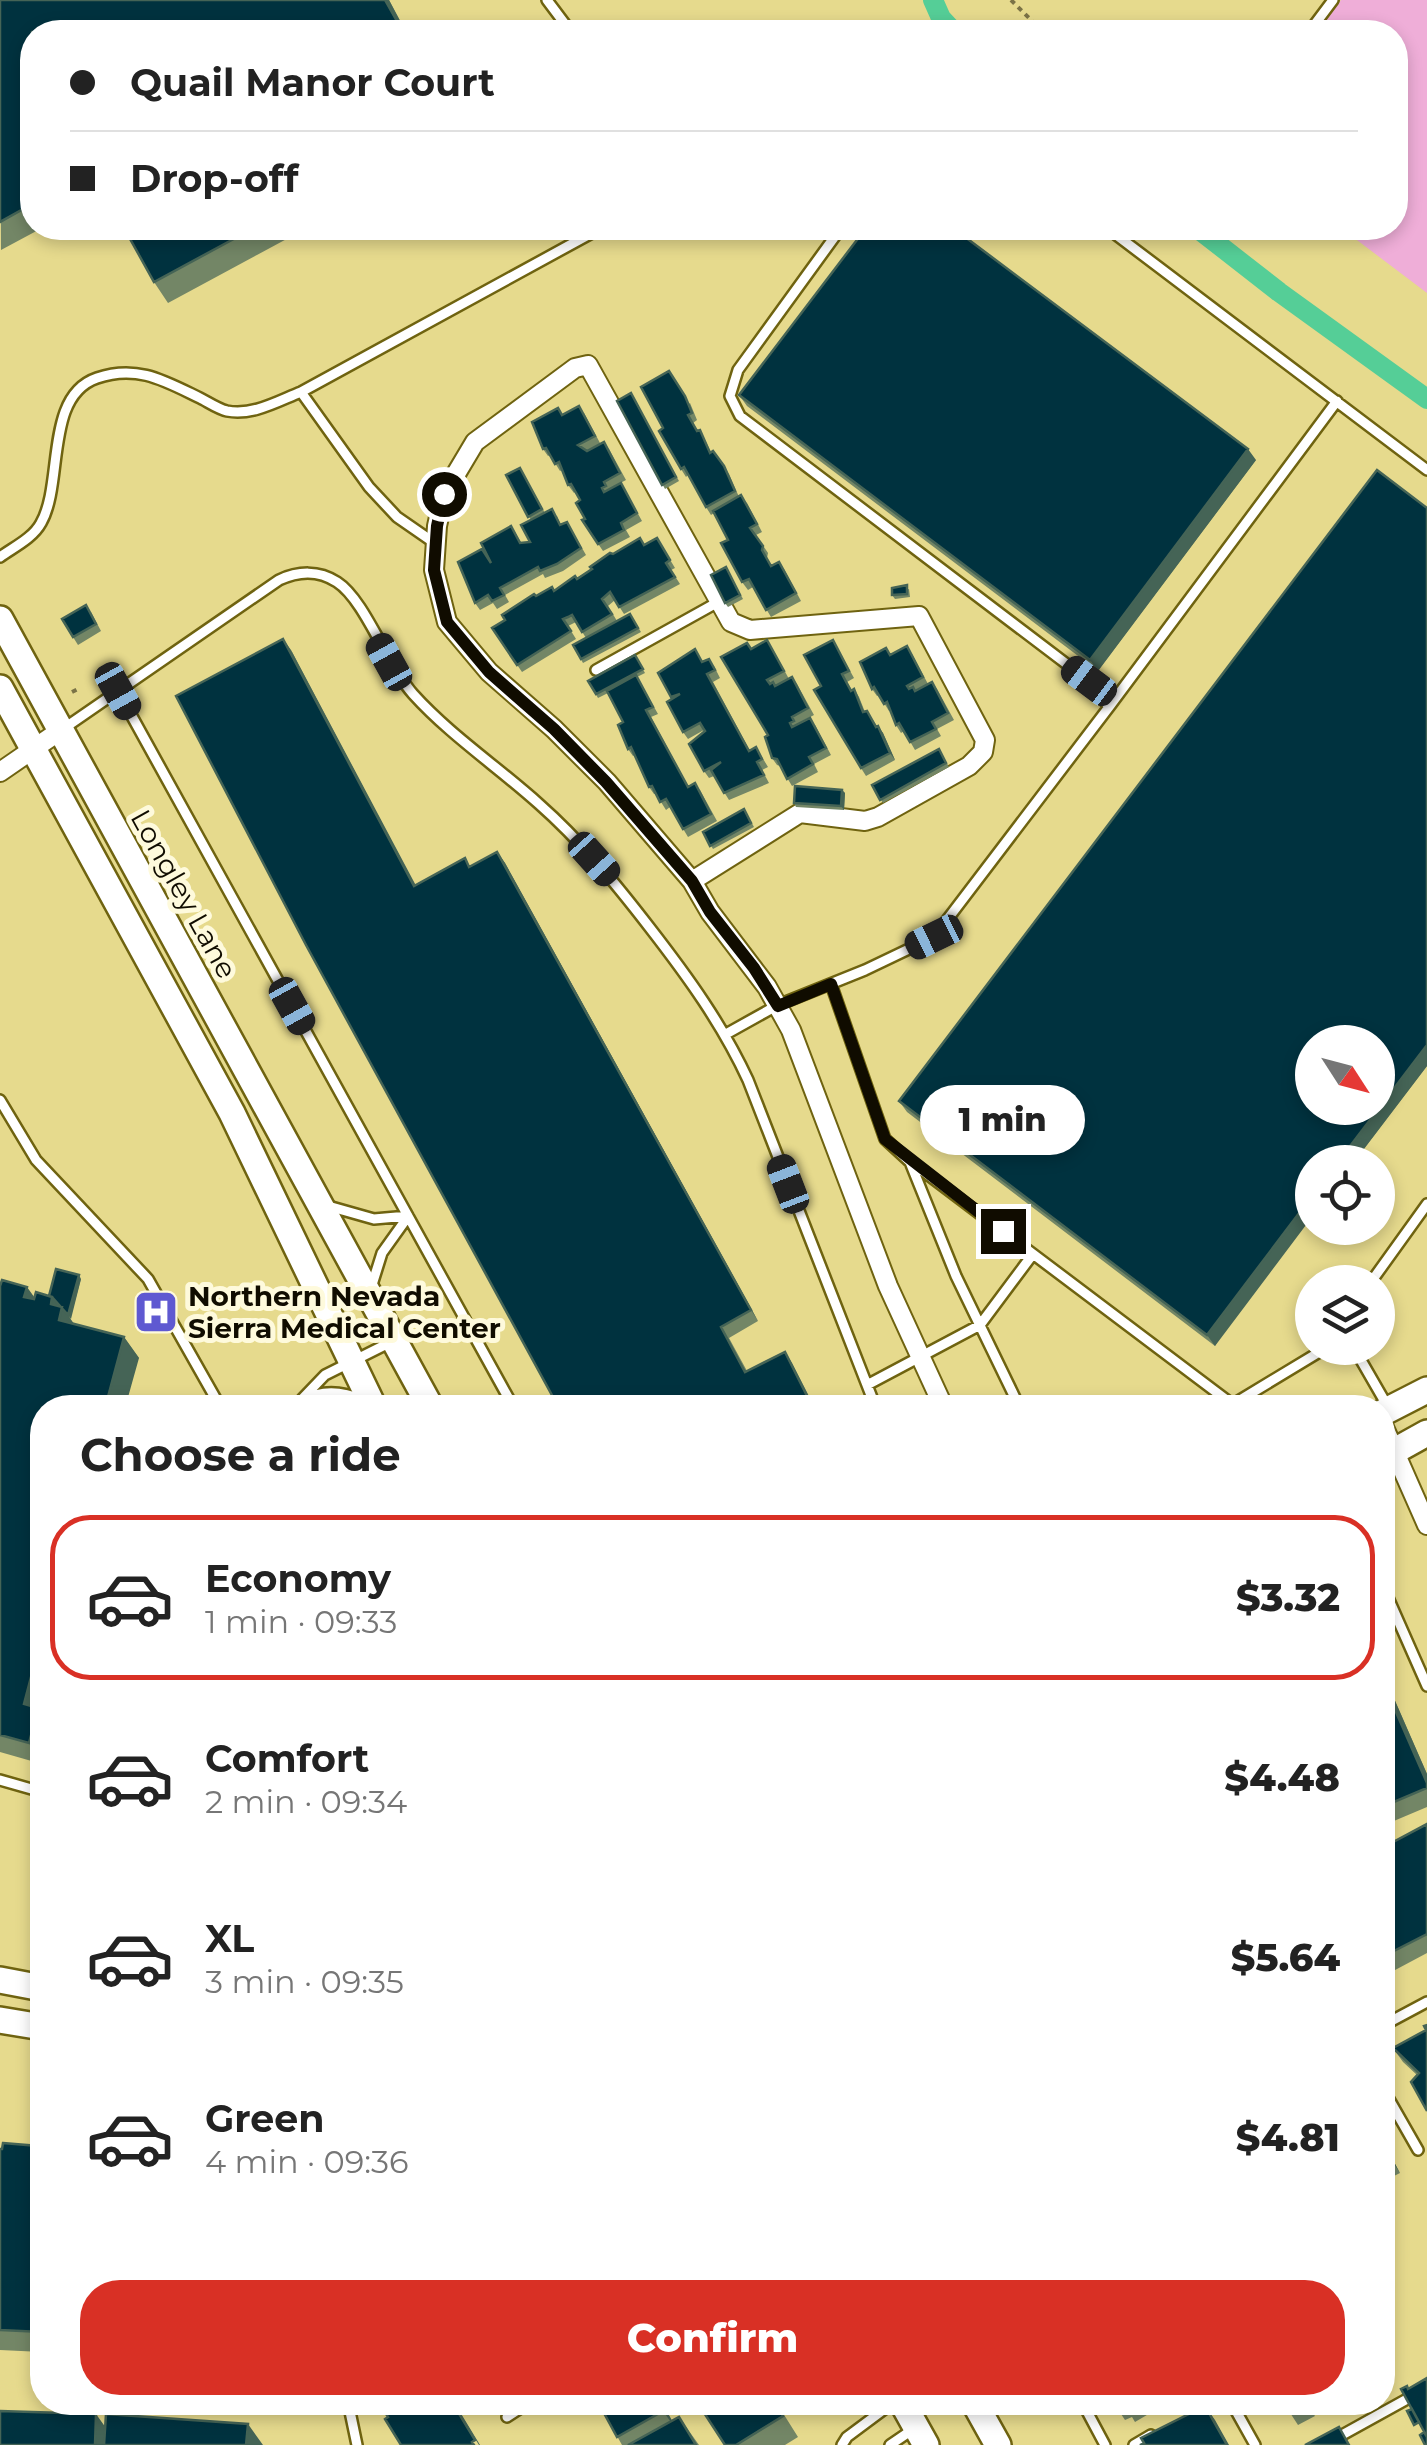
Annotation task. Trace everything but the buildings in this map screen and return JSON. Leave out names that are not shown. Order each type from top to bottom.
[{"type":"main road","name":"Longley Lane","points":[[0,618],[424,1395]]},
{"type":"main road","points":[[0,688],[232,1114],[368,1395]]},
{"type":"main road","points":[[1395,1409],[1427,1390]]},
{"type":"main road","points":[[1395,1452],[1427,1433]]},
{"type":"main road","points":[[0,1980],[30,1986]]},
{"type":"main road","points":[[0,2020],[30,2026]]},
{"type":"main road","points":[[981,2415],[998,2445]]},
{"type":"street","points":[[692,881],[800,814],[865,821],[878,816],[969,766],[983,752],[985,740],[919,616],[750,630],[731,622],[588,365],[574,368],[475,442],[444,494],[434,570],[447,622],[489,672],[606,782],[692,881],[710,912],[754,968],[791,1030],[918,1356],[938,1395]]},
{"type":"street","points":[[0,772],[61,730]]},
{"type":"street","points":[[1395,1466],[1427,1525]]},
{"type":"lane","points":[[0,557],[41,525],[49,504],[65,411],[79,390],[96,378],[141,372],[227,411],[258,410],[301,392],[579,240]]},
{"type":"lane","points":[[832,240],[738,370],[730,396],[740,416],[1089,681],[1109,707]]},
{"type":"lane","points":[[1123,240],[1427,470]]},
{"type":"lane","points":[[301,392],[369,486],[397,517],[436,544]]},
{"type":"lane","points":[[726,1034],[778,1006],[934,937],[1337,401]]},
{"type":"lane","points":[[61,730],[279,580],[309,573],[337,582],[351,595],[389,662],[415,696],[580,842],[702,996],[748,1080],[871,1395]]},
{"type":"lane","points":[[596,670],[720,601]]},
{"type":"lane","points":[[118,691],[507,1395]]},
{"type":"lane","points":[[831,984],[885,1139],[1216,1395]]},
{"type":"lane","points":[[0,1100],[5,1121],[47,1173],[140,1268],[213,1395]]},
{"type":"lane","points":[[910,1162],[956,1276],[1014,1395]]},
{"type":"lane","points":[[316,1199],[357,1217],[408,1216]]},
{"type":"lane","points":[[1383,1265],[1427,1204]]},
{"type":"lane","points":[[369,1295],[382,1253],[408,1216]]},
{"type":"lane","points":[[867,1385],[980,1325],[1034,1254]]},
{"type":"lane","points":[[306,1395],[319,1380],[394,1341]]},
{"type":"lane","points":[[1248,1395],[1298,1365]]},
{"type":"lane","points":[[1362,1365],[1376,1395]]},
{"type":"lane","points":[[313,1395],[336,1391],[352,1395]]},
{"type":"lane","points":[[1395,1613],[1427,1686]]},
{"type":"lane","points":[[0,1780],[30,1789]]},
{"type":"lane","points":[[1395,2019],[1427,2002]]},
{"type":"lane","points":[[1395,2110],[1418,2150]]},
{"type":"lane","points":[[1395,2406],[1427,2388]]},
{"type":"lane","points":[[351,2415],[357,2445]]},
{"type":"lane","points":[[842,2445],[877,2415]]},
{"type":"lane","points":[[1089,2415],[1105,2445]]},
{"type":"lane","points":[[1180,2420],[1188,2415]]},
{"type":"lane","points":[[1239,2415],[1255,2445]]},
{"type":"lane","points":[[1324,2445],[1378,2415]]},
{"type":"lane","points":[[1134,2445],[1164,2428]]},
{"type":"lane","points":[[890,2445],[921,2436]]},
{"type":"path","points":[[1011,0],[1030,20]]},
{"type":"path","points":[[72,692],[80,688]]},
{"type":"shaded area","points":[[1341,0],[1427,0],[1427,293],[1357,240],[1408,240],[1408,20],[1326,20]]},
{"type":"waterway","points":[[933,0],[943,20]]},
{"type":"waterway","points":[[1212,240],[1427,399]]},
{"type":"place","name":"Northern Nevada Sierra Medical Center","points":[[156,1312]]},
{"type":"route","points":[[444,494],[434,570],[447,622],[489,672],[606,782],[692,881],[778,1006],[831,984],[885,1139],[1003,1231]]}]
